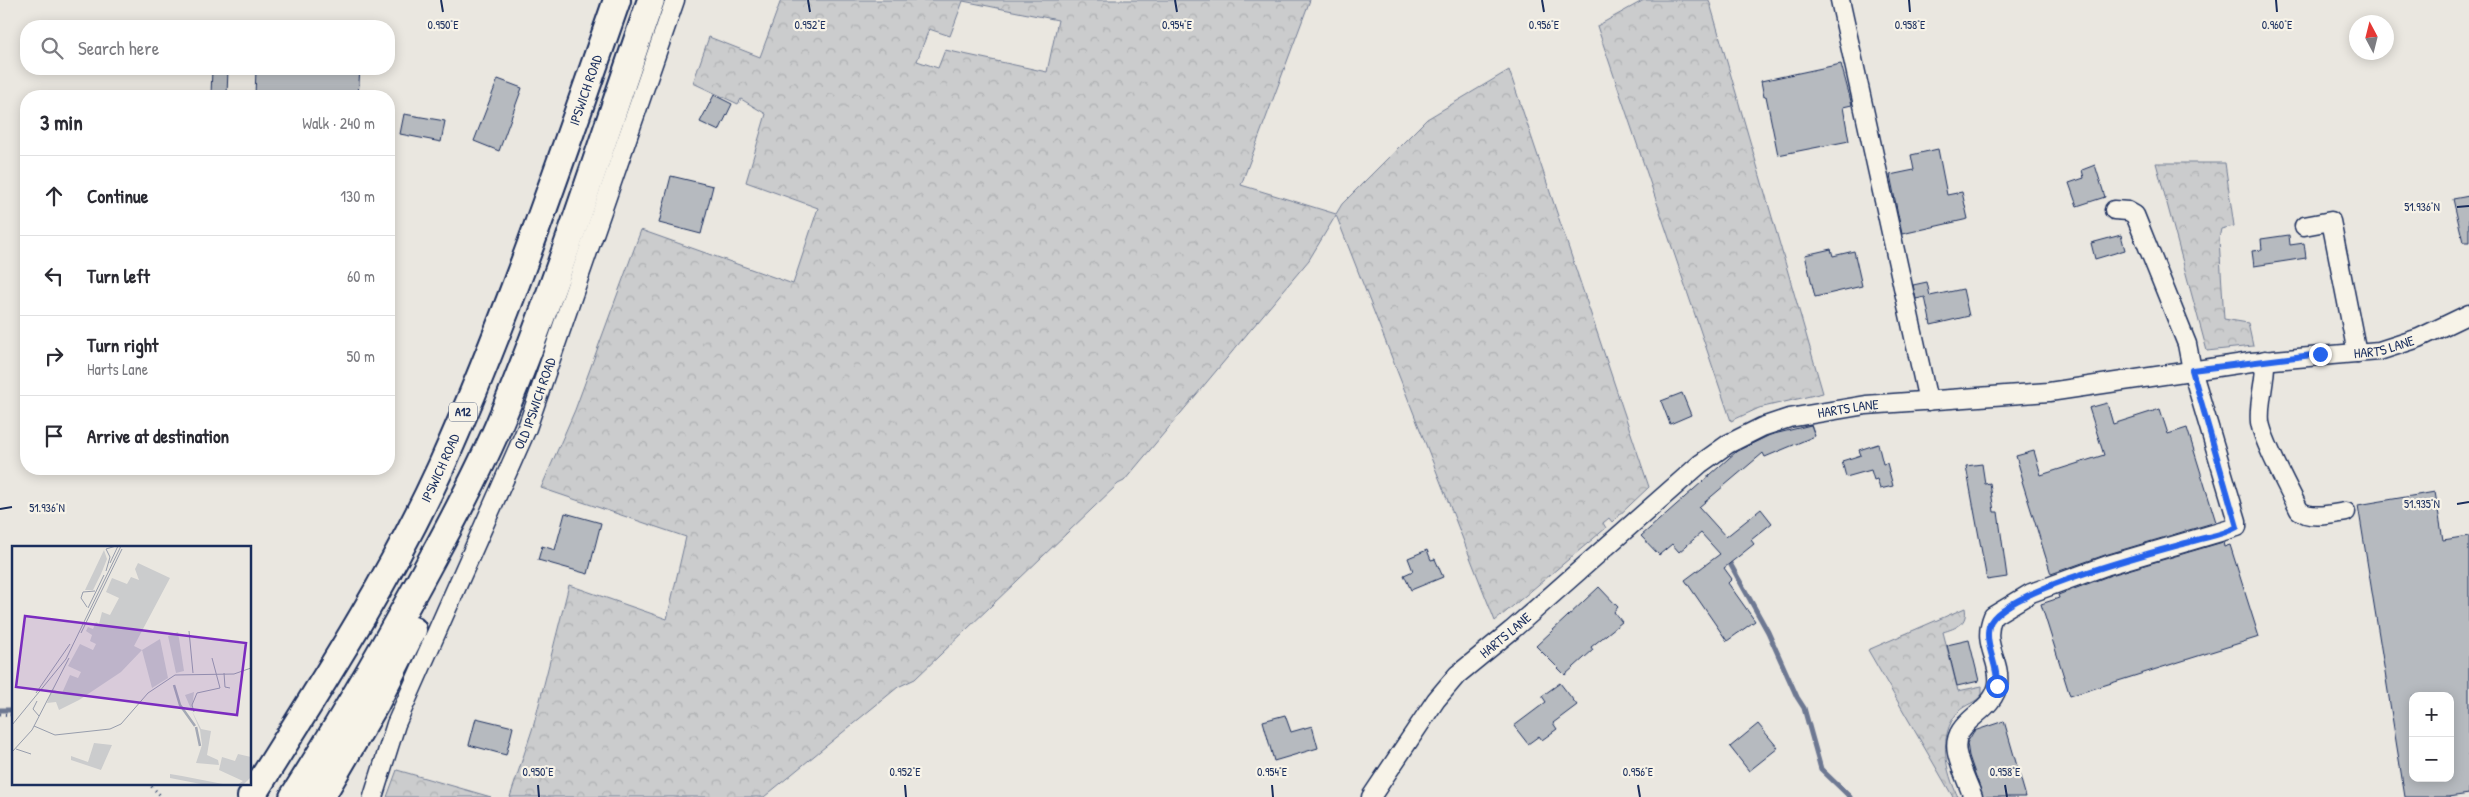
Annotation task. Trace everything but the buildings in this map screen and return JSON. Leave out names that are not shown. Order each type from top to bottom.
[{"type":"highway","name":"IPSWICH ROAD","points":[[251,797],[355,631],[440,468],[535,236],[616,0]]},
{"type":"highway","points":[[293,797],[349,710],[458,511],[502,416],[536,328],[651,0]]},
{"type":"highway","points":[[321,797],[375,705],[448,559],[458,511]]},
{"type":"street","name":"OLD IPSWICH ROAD","points":[[373,797],[396,724],[527,428],[675,0]]},
{"type":"street","points":[[1840,0],[1928,401]]},
{"type":"street","points":[[1973,797],[1956,752],[1957,737],[1968,722],[1988,707],[1997,686],[1998,678],[1988,638],[1993,616],[2020,598],[2108,565],[2237,527],[2192,370],[2187,344],[2141,226],[2135,215],[2128,211],[2114,210]]},
{"type":"street","points":[[2304,226],[2330,221],[2357,352]]},
{"type":"street","name":"HARTS LANE","points":[[1371,797],[1436,700],[1457,675],[1512,630],[1700,464],[1728,444],[1762,427],[1790,418],[1866,405],[2049,392],[2265,360],[2379,351],[2451,324],[2469,314]]},
{"type":"street","points":[[2265,360],[2266,374],[2260,411],[2262,430],[2299,510],[2303,514],[2312,516],[2346,512]]},
{"type":"path","points":[[149,784],[162,797]]},
{"type":"green space","points":[[781,0],[1310,0],[1241,185],[1336,214],[1342,204],[1427,119],[1509,70],[1649,487],[1612,522],[1609,518],[1603,523],[1606,528],[1495,621],[1336,215],[1309,260],[1124,481],[1118,484],[915,679],[898,687],[764,797],[510,797],[534,724],[569,585],[667,619],[686,537],[541,488],[575,410],[641,230],[793,284],[818,208],[746,182],[766,114],[741,99],[738,104],[693,83],[709,37],[760,57]],"holes":[[[963,1],[1058,20],[1047,72],[945,50],[938,68],[917,61],[929,29],[950,36]]]},
{"type":"green space","points":[[1644,0],[1709,0],[1823,393],[1759,408],[1731,421],[1597,26]]},
{"type":"green space","points":[[2156,163],[2225,163],[2234,226],[2221,229],[2219,239],[2224,319],[2248,323],[2253,346],[2207,351]]},
{"type":"green space","points":[[1965,608],[1963,622],[1943,632],[1958,691],[1982,686],[1982,694],[1958,712],[1947,732],[1947,765],[1958,797],[1953,797],[1868,650]]},
{"type":"green space","points":[[397,770],[491,797],[387,797]]},
{"type":"waterway","points":[[1727,558],[1768,632],[1797,697],[1804,708],[1821,769],[1850,797]]},
{"type":"waterway","points":[[0,710],[12,710]]},
{"type":"route","points":[[1997,686],[1998,678],[1988,638],[1989,625],[1993,616],[2001,610],[2031,593],[2108,565],[2233,530],[2237,527],[2237,521],[2192,370],[2320,354]]}]
